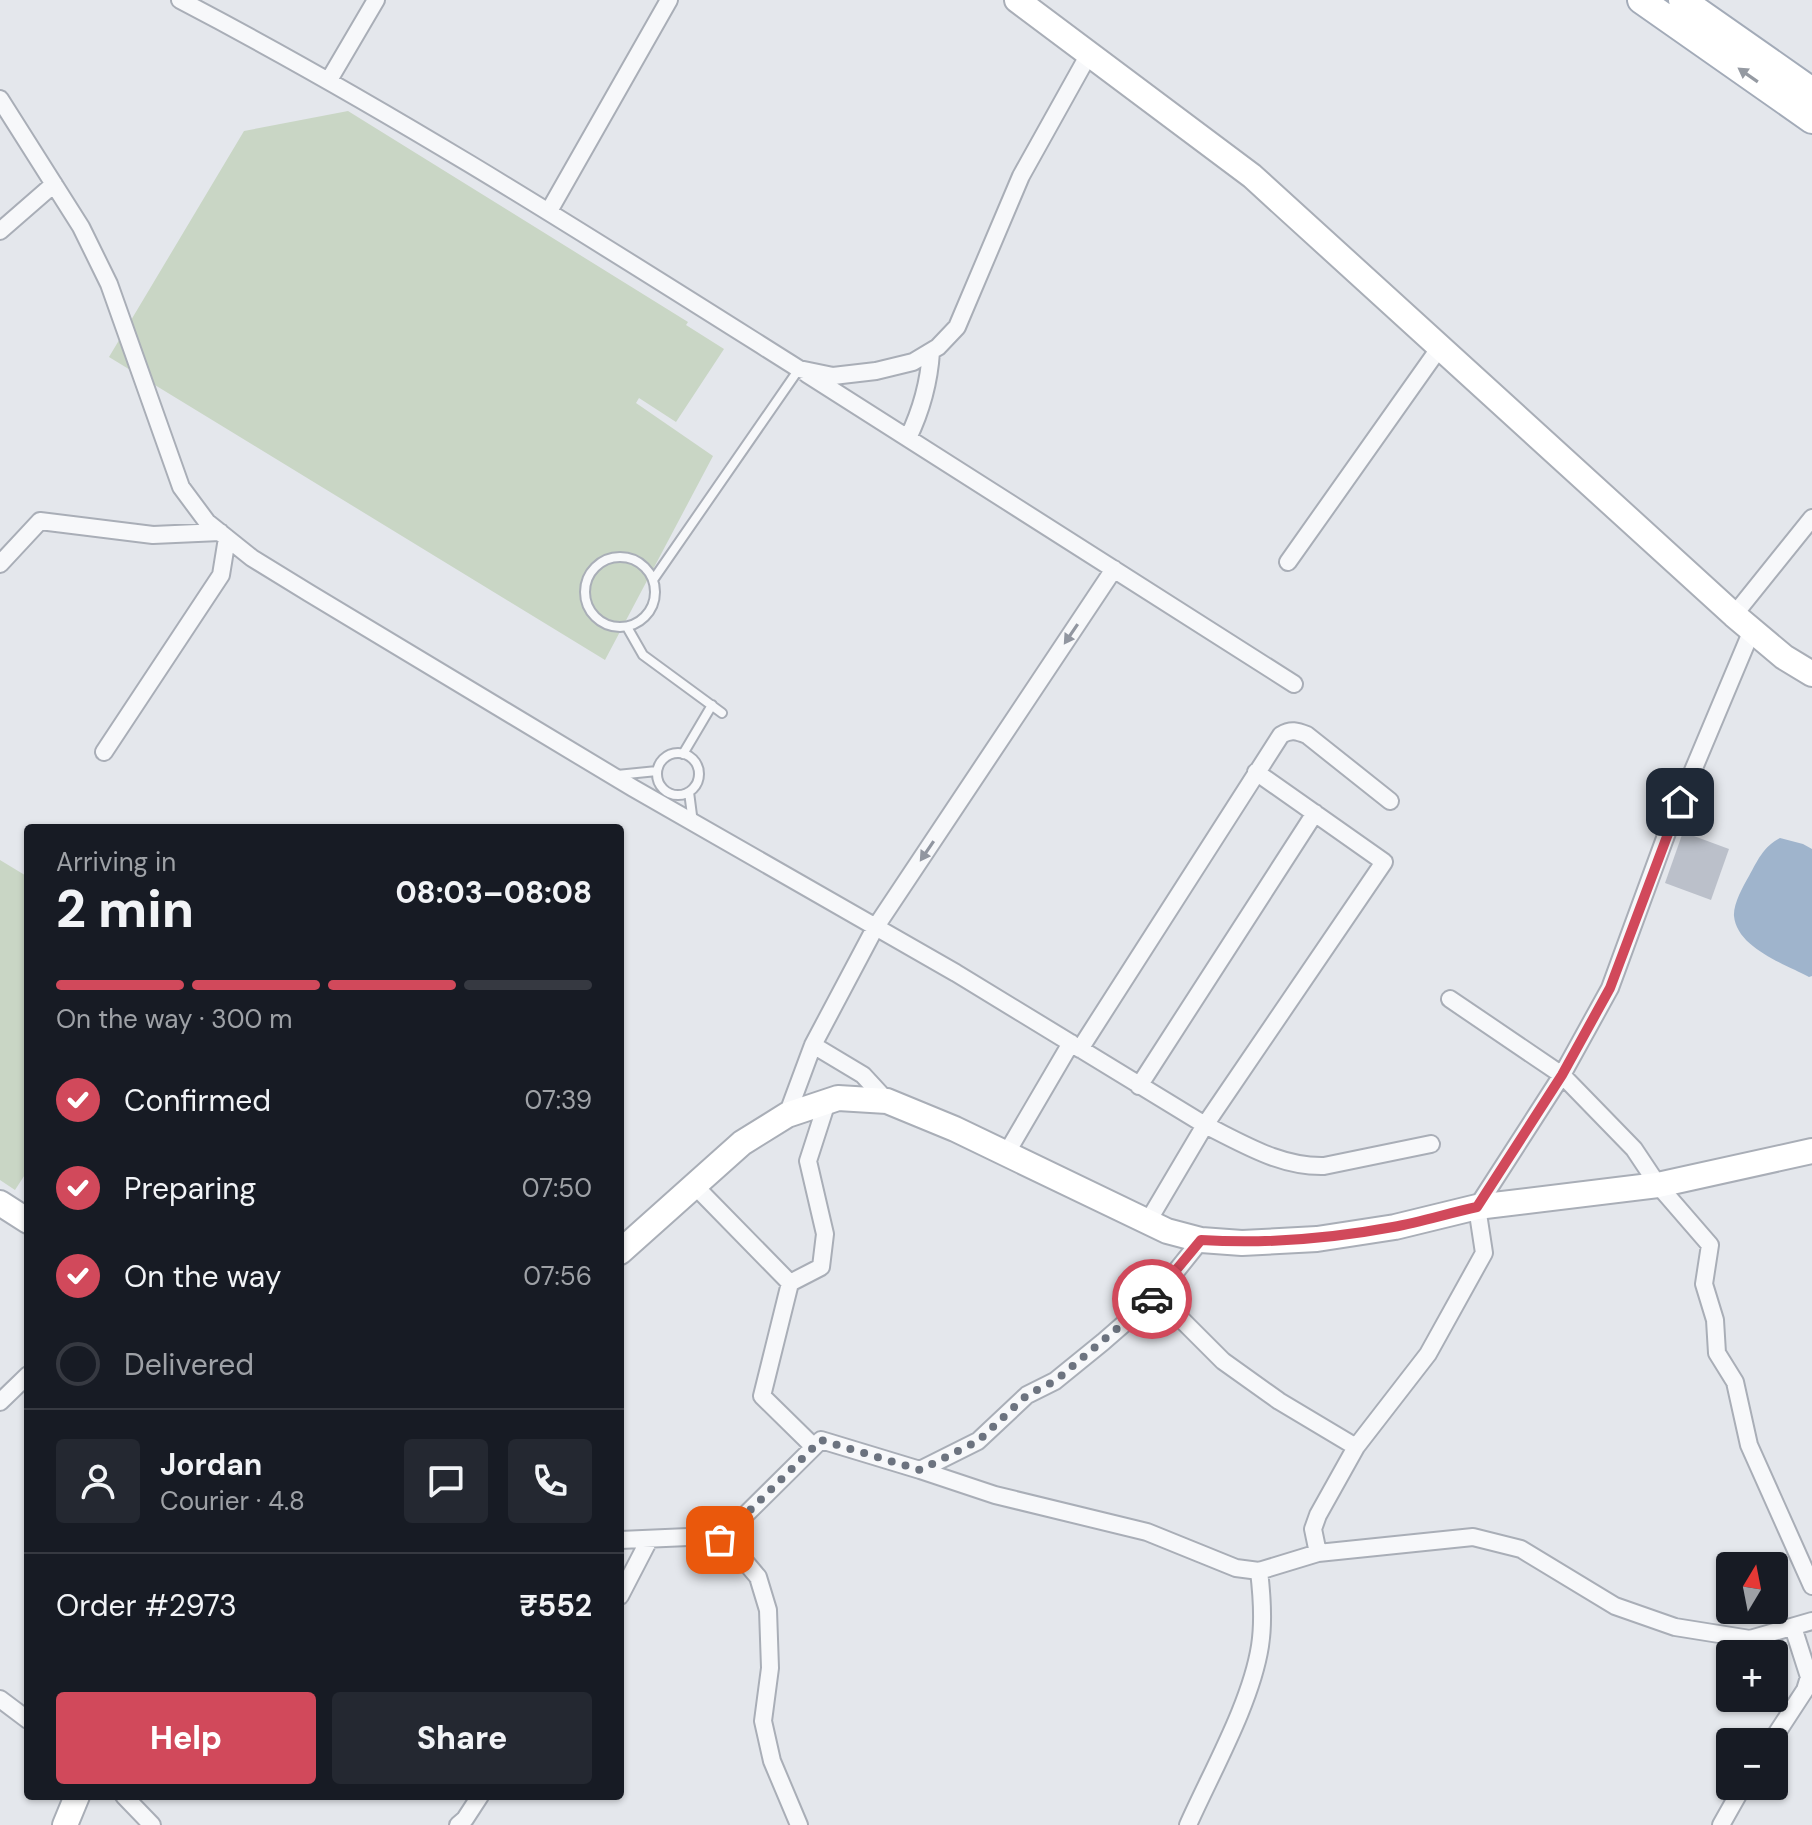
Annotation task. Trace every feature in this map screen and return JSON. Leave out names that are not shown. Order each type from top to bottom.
[{"type":"main road","points":[[1017,0],[1252,176],[1743,622],[1784,657],[1812,674]]},
{"type":"main road","points":[[1641,0],[1812,120]]},
{"type":"main road","points":[[1682,0],[1812,91]]},
{"type":"main road","points":[[624,1248],[742,1143],[787,1115],[838,1098],[887,1101],[955,1129],[1147,1223],[1201,1240],[1242,1243],[1317,1239],[1395,1227],[1477,1207],[1658,1185],[1811,1155]]},
{"type":"main road","points":[[0,1203],[24,1218]]},
{"type":"main road","points":[[65,1825],[75,1800]]},
{"type":"street","points":[[180,0],[329,80],[549,211],[1294,684]]},
{"type":"street","points":[[329,80],[376,0]]},
{"type":"street","points":[[549,211],[669,0]]},
{"type":"street","points":[[799,369],[833,376],[876,371],[913,362],[931,352],[957,327],[1021,176],[1089,54]]},
{"type":"street","points":[[0,99],[81,227],[109,284],[181,487],[207,522],[274,572],[693,823],[956,973],[1205,1125],[1278,1160],[1306,1166],[1324,1166],[1431,1144]]},
{"type":"street","points":[[0,231],[54,184]]},
{"type":"street","points":[[1288,562],[1440,347]]},
{"type":"street","points":[[908,438],[923,402],[931,352]]},
{"type":"street","points":[[1318,1553],[1313,1529],[1356,1447],[1428,1354],[1484,1253],[1477,1207],[1562,1075],[1610,988],[1743,622],[1812,518]]},
{"type":"street","points":[[0,564],[40,521],[153,535],[224,535]]},
{"type":"street","points":[[104,752],[221,575],[224,535]]},
{"type":"street","points":[[787,1115],[813,1045],[875,928],[1114,569]]},
{"type":"street","points":[[1006,1154],[1281,735],[1287,731],[1297,731],[1307,735],[1390,801]]},
{"type":"street","points":[[1147,1223],[1205,1125],[1384,862],[1256,772]]},
{"type":"street","points":[[1139,1086],[1315,813]]},
{"type":"street","points":[[1450,999],[1562,1075],[1634,1149],[1658,1185],[1710,1245],[1704,1284],[1715,1320],[1717,1353],[1735,1382],[1749,1445],[1812,1586]]},
{"type":"street","points":[[813,1045],[863,1075],[887,1101]]},
{"type":"street","points":[[814,1447],[762,1396],[790,1283],[821,1267],[825,1234],[808,1161],[827,1102]]},
{"type":"street","points":[[695,1186],[790,1283]]},
{"type":"street","points":[[920,1470],[978,1441],[1027,1395],[1055,1381],[1157,1295],[1201,1240]]},
{"type":"street","points":[[1157,1295],[1223,1361],[1279,1401],[1356,1447]]},
{"type":"street","points":[[0,1402],[24,1379]]},
{"type":"street","points":[[720,1540],[821,1440],[995,1495],[1147,1532],[1236,1568],[1259,1571],[1318,1553],[1473,1537],[1521,1549],[1615,1606],[1675,1627],[1750,1639],[1812,1621]]},
{"type":"street","points":[[624,1540],[711,1536],[731,1545],[758,1577],[768,1610],[770,1668],[763,1721],[772,1761],[799,1825]]},
{"type":"street","points":[[624,1588],[649,1540]]},
{"type":"street","points":[[1188,1825],[1245,1697],[1260,1647],[1263,1607],[1259,1571]]},
{"type":"street","points":[[1780,1728],[1810,1678],[1793,1627]]},
{"type":"street","points":[[0,1699],[24,1717]]},
{"type":"street","points":[[128,1800],[152,1825]]},
{"type":"street","points":[[458,1825],[477,1800]]},
{"type":"street","points":[[1721,1825],[1735,1800]]},
{"type":"lane","points":[[653,580],[799,369]]},
{"type":"lane","points":[[618,557],[639,563],[653,580],[655,592],[647,614],[627,627],[603,623],[587,606],[584,594],[590,573],[607,559],[618,557]]},
{"type":"lane","points":[[627,627],[643,655],[722,713]]},
{"type":"lane","points":[[683,754],[712,705]]},
{"type":"lane","points":[[683,754],[695,762],[699,775],[689,792],[675,795],[659,784],[657,771],[669,755],[683,754]]},
{"type":"lane","points":[[613,775],[657,771]]},
{"type":"lane","points":[[689,792],[693,823]]},
{"type":"green space","points":[[348,111],[688,322],[686,325],[724,349],[676,422],[639,398],[636,403],[713,456],[605,660],[109,357],[244,131]]},
{"type":"green space","points":[[0,860],[24,875],[24,1176],[15,1190],[0,1180]]},
{"type":"water","points":[[1780,838],[1812,849],[1812,976],[1809,977],[1753,946],[1737,927],[1734,916],[1739,896],[1758,859],[1769,845]]},
{"type":"building","points":[[1683,832],[1729,849],[1711,900],[1665,883]]},
{"type":"way so far","points":[[720,1540],[821,1440],[920,1470],[978,1441],[1027,1395],[1055,1381],[1152,1299]]},
{"type":"route","points":[[1152,1299],[1201,1240],[1242,1243],[1317,1239],[1395,1227],[1477,1207],[1562,1075],[1610,988],[1680,802]]}]
